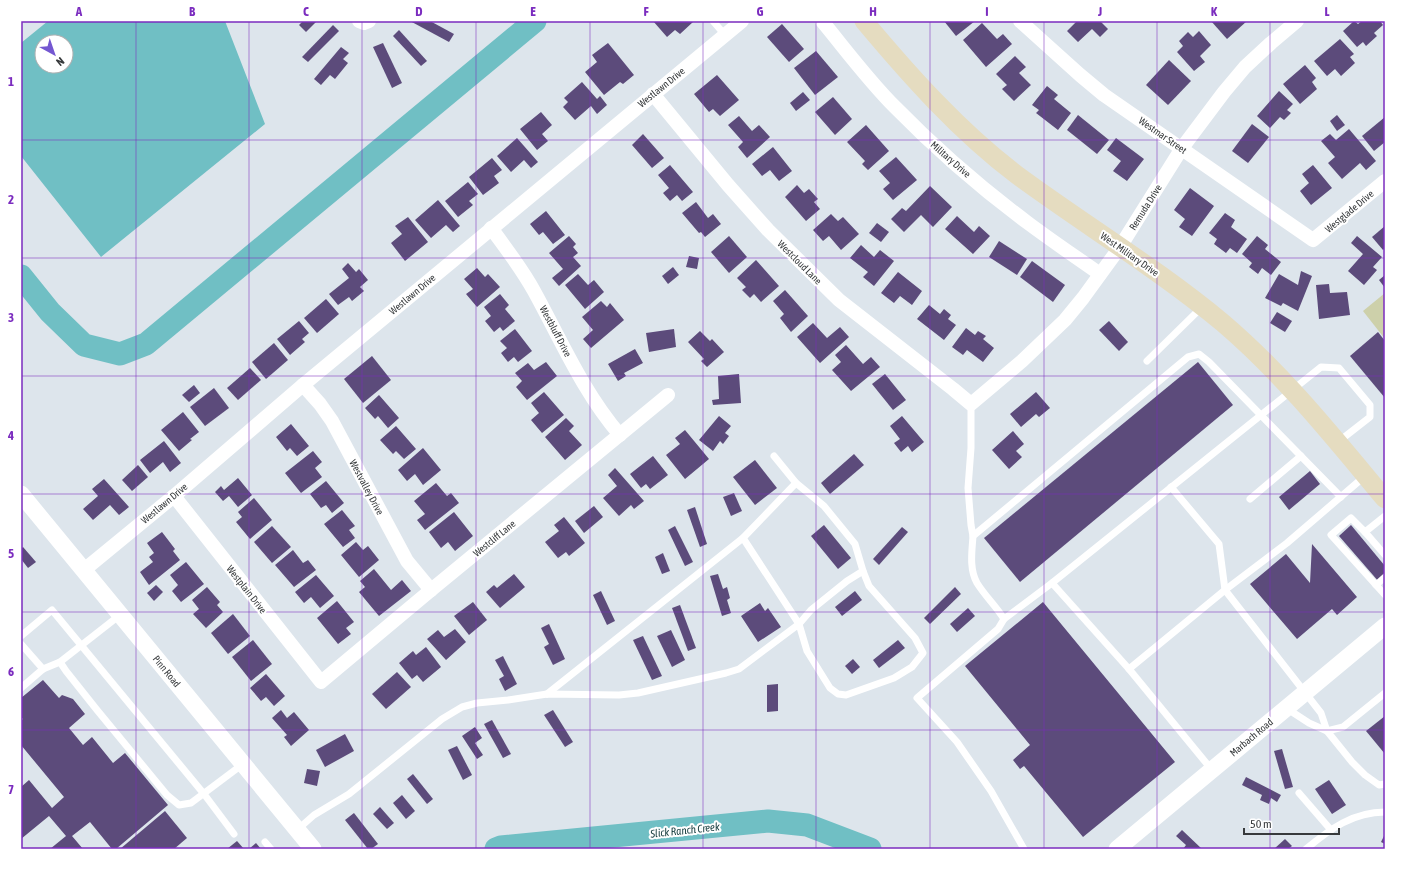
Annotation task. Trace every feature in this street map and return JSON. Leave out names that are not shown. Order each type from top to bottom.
[{"type":"main road","name":"West Military Drive","points":[[864,21],[902,67],[963,130],[1016,174],[1203,307],[1248,345],[1292,390],[1385,499]]},
{"type":"street","points":[[359,21],[364,23],[369,21]]},
{"type":"street","name":"Westlawn Drive","points":[[84,570],[174,496],[303,385],[491,228],[742,21]]},
{"type":"street","name":"Military Drive","points":[[822,21],[894,106],[936,146],[988,192],[1100,274]]},
{"type":"street","name":"Remuda Drive","points":[[971,404],[1022,361],[1065,320],[1120,247],[1182,148],[1224,92],[1245,67],[1297,21]]},
{"type":"street","name":"Westmar Street","points":[[1025,22],[1080,75],[1104,95],[1313,240]]},
{"type":"street","name":"Westcloud Lane","points":[[652,94],[728,185],[768,230],[839,300],[971,404]]},
{"type":"street","name":"Westglade Drive","points":[[1313,240],[1385,181]]},
{"type":"street","name":"Westbluff Drive","points":[[491,228],[509,251],[534,289],[585,386],[606,419],[620,435]]},
{"type":"street","name":"Westvalley Drive","points":[[303,385],[320,404],[332,421],[407,561],[430,590]]},
{"type":"street","name":"Westcliff Lane","points":[[321,682],[430,590],[668,395]]},
{"type":"street","name":"Pinn Road","points":[[21,494],[311,848]]},
{"type":"street","name":"Westplain Drive","points":[[174,496],[321,682]]},
{"type":"street","name":"Marbach Road","points":[[1117,849],[1385,626]]},
{"type":"lane","points":[[713,21],[725,35]]},
{"type":"lane","points":[[1147,361],[1203,307]]},
{"type":"lane","points":[[974,536],[1188,357],[1199,354],[1209,362],[1341,497]]},
{"type":"lane","points":[[1024,849],[991,791],[957,742],[917,698],[998,630],[1004,619],[1052,583],[1321,367],[1339,368],[1370,405],[1370,417],[1338,443]]},
{"type":"lane","points":[[971,404],[971,448],[968,488],[971,525],[974,536],[972,552],[973,570],[977,582],[1004,619]]},
{"type":"lane","points":[[742,538],[799,624],[807,651],[830,688],[838,694],[846,695],[894,678],[912,667],[924,653],[920,645],[869,586],[855,544],[824,506],[796,483],[774,456]]},
{"type":"lane","points":[[1250,499],[1301,456]]},
{"type":"lane","points":[[1129,669],[1225,590],[1287,543],[1366,476]]},
{"type":"lane","points":[[547,694],[742,538],[796,483]]},
{"type":"lane","points":[[1171,487],[1219,544],[1225,590],[1321,713],[1327,731],[1352,762],[1365,775],[1379,785],[1385,784]]},
{"type":"lane","points":[[1365,532],[1385,516]]},
{"type":"lane","points":[[1385,555],[1351,518],[1331,535],[1385,595]]},
{"type":"lane","points":[[297,830],[314,816],[349,794],[442,719],[462,707],[477,703],[547,694],[619,695],[638,693],[726,674],[738,669],[799,624],[811,610],[847,581],[863,571]]},
{"type":"lane","points":[[1376,585],[1385,577]]},
{"type":"lane","points":[[1052,583],[1129,669],[1212,770]]},
{"type":"lane","points":[[21,636],[52,610],[204,794],[234,834]]},
{"type":"lane","points":[[21,688],[44,669],[60,662],[120,615]]},
{"type":"lane","points":[[21,644],[44,669]]},
{"type":"lane","points":[[60,662],[167,795],[179,805],[191,804],[242,764]]},
{"type":"lane","points":[[1286,708],[1309,723],[1327,731],[1343,727],[1385,693]]},
{"type":"lane","points":[[1299,793],[1331,830]]},
{"type":"lane","points":[[1306,849],[1331,830],[1349,819],[1364,813],[1385,812]]},
{"type":"lane","points":[[265,842],[271,849]]},
{"type":"green space","points":[[1385,293],[1385,339],[1363,311]]},
{"type":"water","points":[[48,21],[225,21],[265,124],[101,257],[21,156],[21,43]]},
{"type":"building","points":[[303,21],[317,21],[306,32],[299,25]]},
{"type":"building","points":[[410,21],[430,21],[454,34],[449,42]]},
{"type":"building","points":[[653,21],[693,22],[680,34],[675,30],[667,37]]},
{"type":"building","points":[[944,21],[975,21],[956,36]]},
{"type":"building","points":[[1077,21],[1100,21],[1108,29],[1100,37],[1092,29],[1078,42],[1067,31]]},
{"type":"building","points":[[1211,21],[1247,21],[1227,39]]},
{"type":"building","points":[[1354,21],[1358,24],[1362,21],[1380,21],[1383,25],[1374,33],[1377,36],[1366,46],[1363,42],[1357,47],[1343,31]]},
{"type":"building","points":[[982,23],[997,39],[1003,34],[1012,44],[986,67],[963,40]]},
{"type":"building","points":[[782,24],[804,49],[789,62],[767,37]]},
{"type":"building","points":[[333,25],[339,31],[308,62],[302,57]]},
{"type":"building","points":[[399,30],[427,61],[421,66],[393,36]]},
{"type":"building","points":[[1199,31],[1211,45],[1200,56],[1205,62],[1194,71],[1177,52],[1183,46],[1179,41],[1188,32],[1193,37]]},
{"type":"building","points":[[1340,39],[1354,54],[1350,57],[1355,63],[1341,76],[1335,69],[1327,76],[1314,61]]},
{"type":"building","points":[[383,43],[402,83],[392,88],[373,47]]},
{"type":"building","points":[[608,43],[634,75],[623,84],[620,82],[604,95],[585,72],[597,62],[592,55]]},
{"type":"building","points":[[341,47],[349,53],[343,59],[348,63],[335,79],[330,75],[321,85],[314,79]]},
{"type":"building","points":[[816,51],[838,77],[815,95],[794,68]]},
{"type":"building","points":[[1015,56],[1026,67],[1019,73],[1031,85],[1014,101],[1002,89],[1007,85],[996,74]]},
{"type":"building","points":[[1169,60],[1191,81],[1168,105],[1146,85]]},
{"type":"building","points":[[1305,65],[1316,78],[1312,82],[1317,89],[1300,104],[1283,84]]},
{"type":"building","points":[[717,75],[739,100],[720,116],[713,109],[709,112],[694,94]]},
{"type":"building","points":[[582,82],[597,99],[600,96],[607,105],[597,114],[591,106],[575,120],[563,107],[568,102],[564,98]]},
{"type":"building","points":[[1047,86],[1058,95],[1054,99],[1071,113],[1058,130],[1036,113],[1039,110],[1032,105]]},
{"type":"building","points":[[1279,91],[1293,104],[1287,110],[1291,113],[1284,120],[1280,117],[1270,128],[1257,116]]},
{"type":"building","points":[[803,92],[810,100],[796,111],[790,103]]},
{"type":"building","points":[[833,97],[852,119],[835,135],[815,112]]},
{"type":"building","points":[[541,112],[552,125],[542,134],[548,141],[537,150],[520,129]]},
{"type":"building","points":[[1078,115],[1109,140],[1097,154],[1067,130]]},
{"type":"building","points":[[1337,115],[1345,125],[1337,131],[1330,121]]},
{"type":"building","points":[[739,116],[752,131],[759,125],[770,137],[747,158],[738,147],[743,142],[728,125]]},
{"type":"building","points":[[1385,117],[1385,142],[1374,151],[1362,136]]},
{"type":"building","points":[[1252,124],[1269,137],[1248,163],[1232,151]]},
{"type":"building","points":[[866,125],[889,151],[868,170],[862,164],[865,161],[847,142]]},
{"type":"building","points":[[1349,129],[1376,161],[1366,170],[1360,163],[1342,179],[1328,163],[1335,157],[1321,141],[1330,134],[1336,140]]},
{"type":"building","points":[[643,134],[664,158],[652,168],[632,145]]},
{"type":"building","points":[[517,138],[538,162],[531,168],[524,160],[511,172],[497,156]]},
{"type":"building","points":[[1116,138],[1144,159],[1127,181],[1113,171],[1121,161],[1107,150]]},
{"type":"building","points":[[773,147],[792,171],[779,181],[770,170],[762,176],[752,164]]},
{"type":"building","points":[[896,157],[917,180],[893,200],[883,189],[890,183],[879,171]]},
{"type":"building","points":[[492,158],[502,170],[494,176],[499,183],[483,195],[469,177]]},
{"type":"building","points":[[670,165],[693,192],[682,201],[677,195],[670,201],[663,193],[669,188],[658,175]]},
{"type":"building","points":[[1313,165],[1332,188],[1311,205],[1300,191],[1309,183],[1302,174]]},
{"type":"building","points":[[468,182],[478,194],[469,201],[473,205],[458,217],[445,201]]},
{"type":"building","points":[[797,185],[804,193],[809,189],[818,199],[814,202],[820,209],[806,221],[785,197]]},
{"type":"building","points":[[930,186],[952,207],[933,227],[921,215],[904,232],[891,219],[902,208],[906,211]]},
{"type":"building","points":[[1190,188],[1214,206],[1192,236],[1179,227],[1185,219],[1174,210]]},
{"type":"building","points":[[438,200],[460,226],[453,232],[446,225],[431,238],[415,220]]},
{"type":"building","points":[[696,202],[708,218],[713,214],[721,224],[705,237],[701,232],[699,233],[682,213]]},
{"type":"building","points":[[546,211],[565,235],[553,244],[543,232],[539,235],[530,224]]},
{"type":"building","points":[[1225,213],[1235,220],[1231,227],[1247,239],[1237,253],[1230,248],[1226,253],[1214,244],[1217,239],[1209,233]]},
{"type":"building","points":[[831,214],[838,221],[843,217],[859,234],[841,250],[829,236],[823,241],[813,230]]},
{"type":"building","points":[[957,216],[974,232],[979,226],[990,236],[973,254],[945,229]]},
{"type":"building","points":[[408,217],[428,242],[405,261],[391,243],[402,234],[395,226]]},
{"type":"building","points":[[877,223],[889,232],[881,242],[869,233]]},
{"type":"building","points":[[1385,226],[1385,248],[1383,250],[1372,237]]},
{"type":"building","points":[[569,236],[576,244],[573,247],[578,253],[573,257],[581,266],[559,286],[552,278],[563,269],[549,253]]},
{"type":"building","points":[[729,236],[747,257],[729,273],[711,252]]},
{"type":"building","points":[[1257,236],[1268,245],[1265,249],[1281,262],[1271,275],[1262,268],[1258,274],[1249,267],[1252,263],[1242,254]]},
{"type":"building","points":[[1357,236],[1382,257],[1373,267],[1377,270],[1364,285],[1348,271],[1363,254],[1351,243]]},
{"type":"building","points":[[999,241],[1027,259],[1017,275],[989,257]]},
{"type":"building","points":[[861,245],[874,257],[880,250],[894,261],[874,286],[863,277],[868,272],[850,258]]},
{"type":"building","points":[[689,256],[699,258],[697,269],[686,267]]},
{"type":"building","points":[[756,260],[779,286],[761,302],[754,294],[750,298],[742,290],[746,287],[737,278]]},
{"type":"building","points":[[1032,261],[1065,285],[1053,302],[1020,277]]},
{"type":"building","points":[[348,263],[356,272],[359,269],[368,280],[360,287],[364,291],[352,301],[349,297],[338,305],[329,294],[349,278],[342,269]]},
{"type":"building","points":[[673,267],[679,275],[668,284],[662,276]]},
{"type":"building","points":[[477,268],[485,277],[488,274],[500,287],[477,307],[466,294],[473,289],[464,279]]},
{"type":"building","points":[[1301,271],[1312,276],[1298,311],[1283,303],[1281,306],[1265,298],[1279,274],[1298,285]]},
{"type":"building","points":[[898,272],[922,291],[912,305],[900,296],[894,303],[881,293]]},
{"type":"building","points":[[578,274],[588,285],[594,280],[604,292],[585,309],[565,285]]},
{"type":"building","points":[[1385,275],[1385,288],[1379,280]]},
{"type":"building","points":[[1329,284],[1330,293],[1347,292],[1350,315],[1319,319],[1316,285]]},
{"type":"building","points":[[785,290],[808,316],[791,332],[780,318],[784,314],[773,301]]},
{"type":"building","points":[[500,294],[509,305],[505,309],[515,321],[503,331],[500,327],[494,332],[485,321],[491,316],[484,307]]},
{"type":"building","points":[[326,299],[339,314],[317,333],[304,318]]},
{"type":"building","points":[[601,301],[607,307],[610,303],[624,320],[591,348],[583,339],[593,330],[582,317]]},
{"type":"building","points":[[929,305],[940,314],[944,309],[951,315],[948,319],[956,325],[944,340],[917,319]]},
{"type":"building","points":[[1277,312],[1292,321],[1285,332],[1270,323]]},
{"type":"building","points":[[299,321],[309,333],[302,339],[305,342],[290,355],[277,339]]},
{"type":"building","points":[[1109,321],[1128,342],[1119,351],[1099,330]]},
{"type":"building","points":[[813,323],[827,338],[840,327],[849,337],[820,363],[797,337]]},
{"type":"building","points":[[966,328],[975,335],[978,331],[986,336],[983,339],[994,348],[983,362],[967,350],[963,355],[952,347]]},
{"type":"building","points":[[515,329],[532,351],[518,362],[514,357],[508,362],[501,353],[507,348],[500,341]]},
{"type":"building","points":[[674,329],[676,347],[649,352],[646,333]]},
{"type":"building","points":[[700,331],[710,341],[712,339],[724,352],[707,367],[701,361],[704,359],[688,342]]},
{"type":"building","points":[[1378,332],[1385,341],[1385,398],[1350,356]]},
{"type":"building","points":[[274,343],[288,360],[266,379],[252,362]]},
{"type":"building","points":[[846,345],[863,364],[871,357],[880,367],[851,391],[832,370],[841,362],[835,355]]},
{"type":"building","points":[[635,349],[643,363],[624,373],[626,376],[618,381],[608,364]]},
{"type":"building","points":[[372,356],[391,380],[363,403],[344,379]]},
{"type":"building","points":[[546,362],[557,376],[527,400],[516,387],[522,381],[515,373],[528,363],[534,370]]},
{"type":"building","points":[[1198,362],[1233,405],[1020,582],[984,538]]},
{"type":"building","points":[[250,368],[261,380],[238,400],[227,388]]},
{"type":"building","points":[[739,374],[741,403],[713,405],[712,400],[719,399],[718,376]]},
{"type":"building","points":[[885,374],[906,400],[893,410],[872,384]]},
{"type":"building","points":[[194,385],[200,393],[189,402],[182,395]]},
{"type":"building","points":[[214,388],[229,408],[205,426],[190,407]]},
{"type":"building","points":[[544,392],[564,415],[542,433],[531,420],[539,413],[531,403]]},
{"type":"building","points":[[1036,392],[1050,408],[1039,417],[1036,414],[1021,427],[1010,414]]},
{"type":"building","points":[[379,395],[399,418],[388,428],[378,416],[375,419],[365,408]]},
{"type":"building","points":[[183,412],[199,432],[179,451],[161,430]]},
{"type":"building","points":[[719,416],[731,426],[725,433],[729,436],[723,444],[720,441],[713,451],[699,440]]},
{"type":"building","points":[[902,416],[924,442],[912,452],[908,446],[901,452],[894,443],[900,439],[890,426]]},
{"type":"building","points":[[566,418],[574,426],[569,431],[582,445],[565,460],[545,437]]},
{"type":"building","points":[[291,424],[309,446],[297,456],[290,448],[287,451],[276,437]]},
{"type":"building","points":[[396,426],[416,449],[404,459],[396,451],[393,454],[380,440]]},
{"type":"building","points":[[685,430],[709,459],[685,479],[666,455],[680,444],[675,438]]},
{"type":"building","points":[[1013,431],[1024,444],[1016,451],[1022,457],[1009,469],[992,450]]},
{"type":"building","points":[[164,441],[181,463],[170,472],[163,462],[150,473],[140,460]]},
{"type":"building","points":[[423,448],[441,470],[423,485],[415,474],[407,481],[398,470]]},
{"type":"building","points":[[313,451],[322,462],[315,468],[322,477],[301,493],[285,473]]},
{"type":"building","points":[[854,454],[864,465],[830,494],[821,483]]},
{"type":"building","points":[[653,456],[668,475],[650,489],[646,484],[641,488],[630,474]]},
{"type":"building","points":[[755,460],[777,488],[755,505],[733,477]]},
{"type":"building","points":[[138,465],[148,477],[132,491],[122,480]]},
{"type":"building","points":[[615,468],[644,501],[634,509],[631,505],[619,516],[603,498],[617,486],[608,475]]},
{"type":"building","points":[[1310,471],[1320,484],[1289,510],[1279,497]]},
{"type":"building","points":[[238,478],[252,495],[238,507],[229,496],[223,501],[215,492],[221,486],[224,490]]},
{"type":"building","points":[[104,479],[129,507],[119,515],[110,505],[93,520],[83,509],[98,496],[92,489]]},
{"type":"building","points":[[326,481],[344,503],[332,513],[326,505],[321,508],[310,494]]},
{"type":"building","points":[[436,483],[447,496],[451,493],[459,503],[425,530],[417,520],[425,514],[414,501]]},
{"type":"building","points":[[734,493],[742,511],[731,516],[723,497]]},
{"type":"building","points":[[254,498],[272,520],[250,539],[236,522],[242,517],[238,512]]},
{"type":"building","points":[[594,506],[603,517],[584,533],[575,521]]},
{"type":"building","points":[[695,507],[707,544],[700,547],[687,510]]},
{"type":"building","points":[[342,510],[355,526],[349,530],[355,538],[343,547],[324,524]]},
{"type":"building","points":[[454,512],[473,536],[455,551],[448,542],[441,548],[429,532]]},
{"type":"building","points":[[564,517],[585,543],[569,556],[566,552],[558,558],[545,542],[559,531],[554,525]]},
{"type":"building","points":[[824,525],[851,558],[838,569],[811,536]]},
{"type":"building","points":[[1351,525],[1385,566],[1385,576],[1379,582],[1339,536]]},
{"type":"building","points":[[272,526],[291,547],[272,563],[254,542]]},
{"type":"building","points":[[675,526],[693,562],[685,566],[668,530]]},
{"type":"building","points":[[902,527],[908,532],[879,565],[873,559]]},
{"type":"building","points":[[162,532],[175,549],[173,551],[180,560],[149,585],[140,572],[153,562],[149,557],[154,553],[147,543]]},
{"type":"building","points":[[356,542],[363,550],[368,546],[379,560],[359,577],[341,555]]},
{"type":"building","points":[[1312,544],[1357,597],[1337,615],[1332,609],[1297,639],[1250,584],[1286,554],[1310,583]]},
{"type":"building","points":[[23,547],[36,562],[28,568],[21,559],[21,549]]},
{"type":"building","points":[[293,550],[303,563],[308,560],[316,570],[294,587],[275,565]]},
{"type":"building","points":[[663,553],[670,571],[662,574],[655,557]]},
{"type":"building","points":[[186,562],[204,584],[181,602],[172,591],[178,585],[170,575]]},
{"type":"building","points":[[374,569],[391,590],[402,580],[411,591],[379,616],[359,592],[365,587],[360,581]]},
{"type":"building","points":[[514,574],[525,587],[500,608],[486,592],[494,585],[497,588]]},
{"type":"building","points":[[718,574],[723,589],[727,587],[730,598],[727,600],[731,613],[722,616],[710,576]]},
{"type":"building","points":[[316,575],[334,596],[320,608],[311,597],[304,603],[295,592]]},
{"type":"building","points":[[156,585],[163,592],[154,601],[147,593]]},
{"type":"building","points":[[207,587],[220,602],[217,605],[223,612],[206,628],[193,614],[199,609],[192,600]]},
{"type":"building","points":[[955,587],[961,594],[930,624],[924,618]]},
{"type":"building","points":[[601,591],[615,621],[607,625],[593,595]]},
{"type":"building","points":[[855,591],[862,600],[842,616],[835,607]]},
{"type":"building","points":[[337,601],[354,622],[346,628],[351,634],[338,644],[317,618]]},
{"type":"building","points":[[473,602],[487,620],[469,635],[454,616]]},
{"type":"building","points":[[1043,602],[1175,762],[1083,837],[1024,766],[1020,769],[1013,760],[1030,745],[965,666]]},
{"type":"building","points":[[760,603],[765,611],[768,608],[781,627],[758,642],[741,616]]},
{"type":"building","points":[[680,605],[696,648],[688,651],[672,608]]},
{"type":"building","points":[[968,608],[975,616],[957,632],[950,624]]},
{"type":"building","points":[[233,614],[250,636],[228,654],[211,633]]},
{"type":"building","points":[[549,624],[565,659],[553,665],[544,647],[549,644],[541,628]]},
{"type":"building","points":[[455,629],[466,642],[446,660],[427,639],[438,630],[444,637]]},
{"type":"building","points":[[671,630],[685,660],[672,667],[657,636]]},
{"type":"building","points":[[643,636],[662,676],[652,680],[633,640]]},
{"type":"building","points":[[253,640],[272,664],[251,681],[232,657]]},
{"type":"building","points":[[898,640],[905,648],[879,668],[873,660]]},
{"type":"building","points":[[426,647],[441,667],[423,682],[417,675],[412,679],[399,663],[413,651],[416,655]]},
{"type":"building","points":[[503,656],[517,684],[505,691],[499,679],[504,676],[495,660]]},
{"type":"building","points":[[853,659],[860,667],[852,674],[845,666]]},
{"type":"building","points":[[397,672],[411,687],[386,709],[372,694]]},
{"type":"building","points":[[266,674],[285,696],[274,706],[266,697],[261,701],[250,688]]},
{"type":"building","points":[[43,680],[59,698],[62,695],[73,699],[85,714],[69,728],[83,745],[92,737],[113,763],[125,753],[168,805],[116,849],[112,849],[90,822],[72,836],[83,849],[50,849],[66,836],[49,816],[21,839],[21,787],[29,780],[52,808],[64,797],[21,745],[21,721],[23,719],[21,717],[21,698]]},
{"type":"building","points":[[778,684],[778,711],[767,712],[767,685]]},
{"type":"building","points":[[281,710],[287,718],[294,712],[309,730],[291,746],[284,737],[287,735],[272,718]]},
{"type":"building","points":[[553,710],[573,742],[565,747],[544,715]]},
{"type":"building","points":[[1385,716],[1385,754],[1366,731]]},
{"type":"building","points":[[492,720],[511,754],[503,758],[484,724]]},
{"type":"building","points":[[475,727],[482,738],[475,743],[483,755],[477,759],[462,736]]},
{"type":"building","points":[[345,734],[354,751],[325,767],[316,750]]},
{"type":"building","points":[[457,746],[472,775],[463,780],[448,750]]},
{"type":"building","points":[[1282,749],[1293,787],[1285,789],[1274,751]]},
{"type":"building","points":[[307,769],[320,771],[317,786],[304,783]]},
{"type":"building","points":[[413,774],[433,799],[427,804],[407,779]]},
{"type":"building","points":[[1246,777],[1281,795],[1277,802],[1271,798],[1269,804],[1260,800],[1262,795],[1242,785]]},
{"type":"building","points":[[1329,780],[1346,805],[1332,814],[1315,789]]},
{"type":"building","points":[[402,795],[415,811],[406,819],[393,803]]},
{"type":"building","points":[[380,807],[394,823],[387,829],[373,814]]},
{"type":"building","points":[[165,811],[187,838],[174,849],[120,849]]},
{"type":"building","points":[[354,813],[378,844],[371,849],[368,849],[345,820]]},
{"type":"building","points":[[1182,830],[1202,849],[1183,849],[1186,845],[1176,836]]},
{"type":"building","points":[[1385,834],[1385,844],[1381,842]]},
{"type":"building","points":[[1285,839],[1292,846],[1288,849],[1274,849]]},
{"type":"building","points":[[237,841],[244,849],[227,849]]},
{"type":"building","points":[[256,843],[261,849],[249,849]]},
{"type":"waterway","points":[[21,276],[50,312],[84,345],[120,354],[146,344],[535,21]]},
{"type":"waterway","name":"Slick Ranch Creek","points":[[496,849],[501,847],[768,821],[807,825],[870,849]]}]
